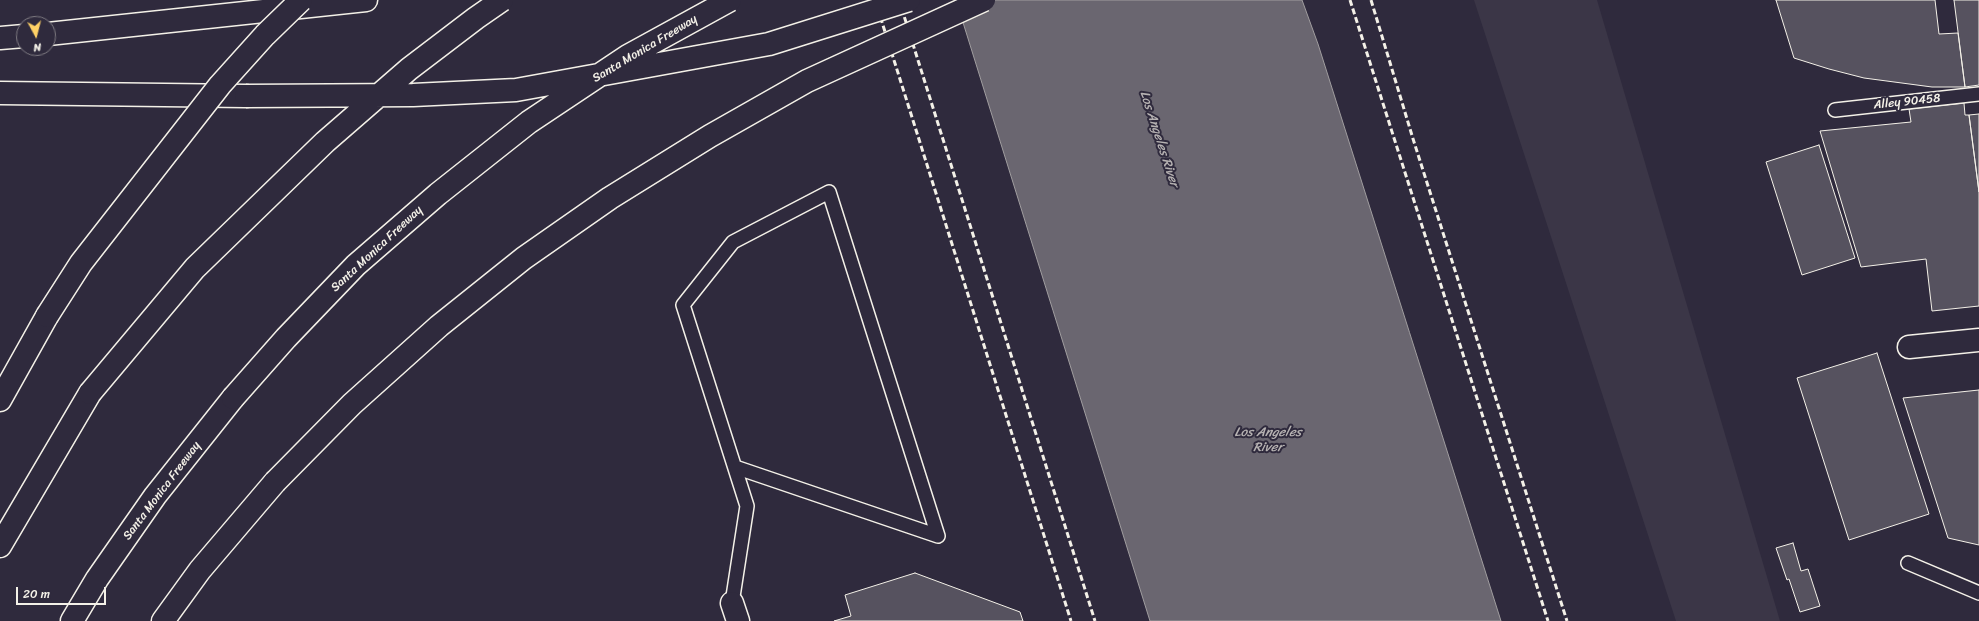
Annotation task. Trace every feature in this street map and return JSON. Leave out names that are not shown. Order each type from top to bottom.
[{"type":"main road","points":[[0,400],[47,316],[81,263],[215,91],[265,34],[301,0]]},
{"type":"main road","points":[[56,33],[366,0]]},
{"type":"main road","points":[[0,546],[90,393],[196,268],[325,142],[409,69],[502,0]]},
{"type":"main road","name":"Santa Monica Freeway","points":[[72,621],[97,579],[155,496],[233,398],[286,338],[356,265],[438,194],[529,122],[628,56],[730,0]]},
{"type":"main road","points":[[0,94],[246,96],[413,95],[516,90],[769,44],[909,0]]},
{"type":"main road","points":[[162,621],[200,570],[275,482],[352,404],[439,326],[524,258],[610,198],[710,136],[807,81],[984,0]]},
{"type":"main road","points":[[0,38],[16,37]]},
{"type":"main road","points":[[1908,347],[1979,340]]},
{"type":"lane","name":"Alley 90458","points":[[1835,110],[1979,94]]},
{"type":"lane","points":[[735,467],[938,536],[829,192],[733,242],[683,305],[735,467],[748,506],[735,612]]},
{"type":"lane","points":[[1908,563],[1979,593]]},
{"type":"shaded area","points":[[1474,0],[1597,0],[1780,621],[1676,621]]},
{"type":"water","name":"Los Angeles River","points":[[956,0],[1302,0],[1318,44],[1501,621],[1150,621]]},
{"type":"building","points":[[1776,0],[1935,0],[1939,34],[1958,33],[1965,87],[1932,87],[1864,78],[1794,58]]},
{"type":"building","points":[[1954,0],[1979,0],[1979,85],[1965,87]]},
{"type":"building","points":[[1964,103],[1965,115],[1969,115],[1979,192],[1979,306],[1932,311],[1926,259],[1861,267],[1820,131],[1911,122],[1909,109]]},
{"type":"building","points":[[1979,114],[1979,192],[1969,115]]},
{"type":"building","points":[[1819,145],[1855,258],[1802,275],[1766,162]]},
{"type":"building","points":[[1877,353],[1929,514],[1849,540],[1797,378]]},
{"type":"building","points":[[1979,390],[1979,545],[1948,538],[1903,398]]},
{"type":"building","points":[[1793,543],[1801,571],[1808,569],[1820,606],[1800,612],[1789,579],[1787,580],[1776,548]]},
{"type":"building","points":[[915,573],[1020,612],[1023,621],[834,621],[851,616],[845,595]]},
{"type":"railway","points":[[875,0],[1071,621]]},
{"type":"railway","points":[[899,0],[1095,621]]},
{"type":"railway","points":[[1350,0],[1548,621]]},
{"type":"railway","points":[[1371,0],[1414,142],[1567,621]]}]
